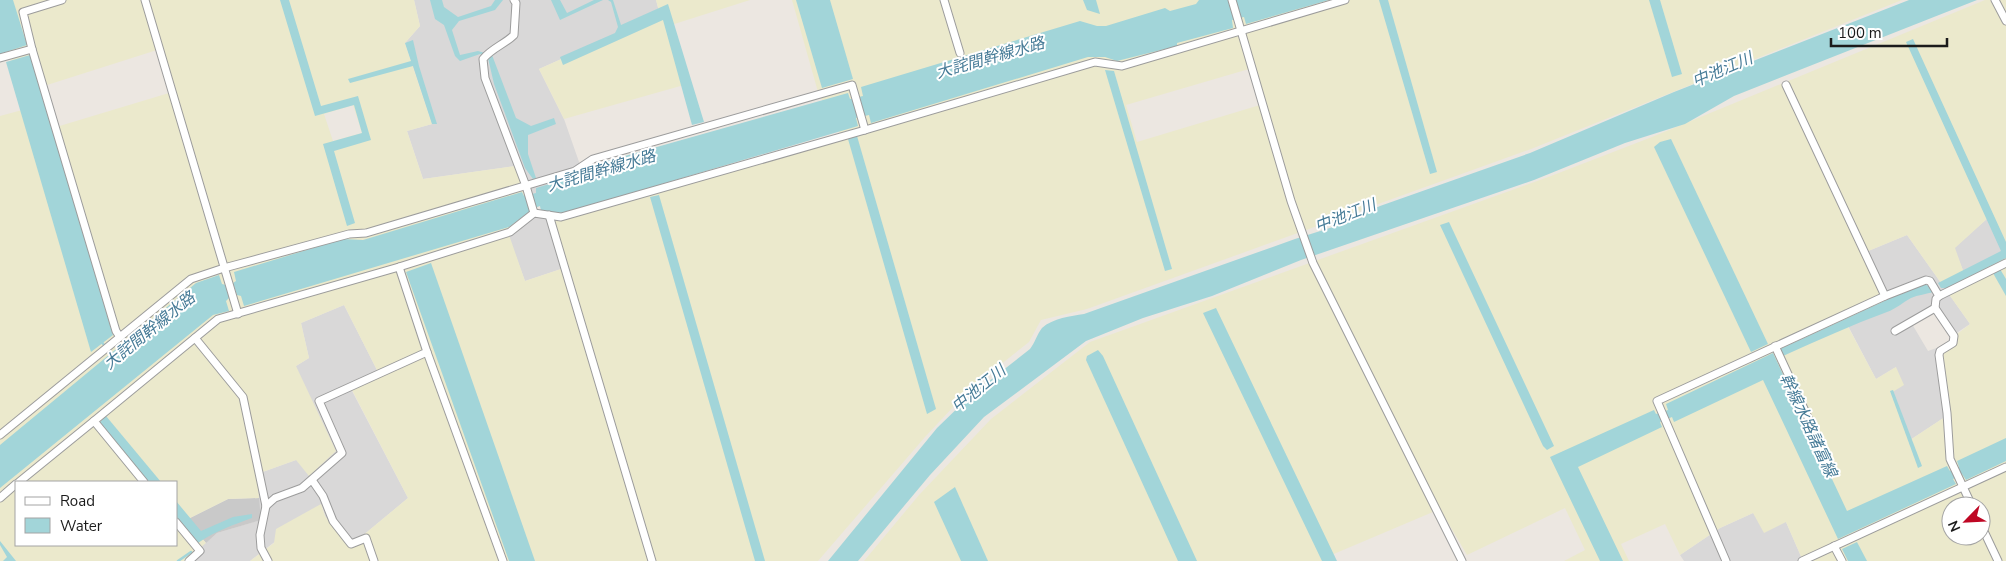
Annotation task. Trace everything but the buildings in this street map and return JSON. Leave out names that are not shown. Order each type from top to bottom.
[{"type":"street","points":[[62,0],[23,12],[32,49],[116,331],[120,337]]},
{"type":"street","points":[[145,0],[238,314]]},
{"type":"street","points":[[944,0],[960,53]]},
{"type":"street","points":[[1232,0],[1300,230],[1313,263],[1462,561]]},
{"type":"street","points":[[20,481],[218,319],[399,267],[510,232],[534,213],[561,217],[1095,62],[1122,66],[1345,0]]},
{"type":"street","points":[[1994,0],[2006,21]]},
{"type":"street","points":[[518,1],[514,35],[508,41],[492,50],[483,59],[485,78],[528,189],[534,213]]},
{"type":"street","points":[[0,58],[32,49]]},
{"type":"street","points":[[0,434],[191,279],[224,268],[349,234],[366,233],[528,189],[575,171],[593,159],[852,85],[865,130]]},
{"type":"street","points":[[1786,85],[1885,296]]},
{"type":"street","points":[[549,215],[652,561]]},
{"type":"street","points":[[1937,291],[2006,262]]},
{"type":"street","points":[[399,267],[427,352],[503,561]]},
{"type":"street","points":[[1726,561],[1657,401],[1885,296],[1926,280],[1930,281],[1937,291],[1935,308],[1954,336],[1953,343],[1940,351],[1939,354],[1947,413],[1950,459],[1967,496]]},
{"type":"street","points":[[1895,331],[1935,308]]},
{"type":"street","points":[[195,338],[242,397],[266,506],[260,535],[261,548],[268,561]]},
{"type":"street","points":[[1774,346],[1811,424]]},
{"type":"street","points":[[266,506],[275,498],[302,488],[342,453],[319,401],[427,352]]},
{"type":"street","points":[[94,421],[143,481]]},
{"type":"street","points":[[1802,561],[2006,467]]},
{"type":"street","points":[[312,480],[323,496],[333,521],[351,544],[366,538],[374,561]]},
{"type":"street","points":[[0,498],[15,486]]},
{"type":"street","points":[[178,524],[200,550],[189,561]]},
{"type":"street","points":[[1834,546],[1842,561]]},
{"type":"street","points":[[1991,546],[1998,561]]},
{"type":"shaded area","points":[[0,0],[414,0],[420,26],[405,43],[432,124],[407,131],[423,179],[516,166],[531,212],[508,232],[525,281],[567,267],[553,218],[840,134],[818,92],[792,0],[1902,0],[1531,149],[1087,309],[1041,320],[1029,342],[970,389],[925,437],[818,561],[250,561],[274,543],[276,529],[321,504],[325,516],[349,547],[408,498],[351,388],[380,376],[344,305],[301,323],[309,358],[296,366],[336,451],[309,476],[296,460],[257,474],[259,498],[228,499],[186,520],[206,543],[184,561],[0,561],[0,116],[26,109],[33,134],[169,93],[157,50],[22,93],[9,54],[0,56]],"holes":[[[1249,69],[1260,105],[1137,142],[1126,105]],[[353,105],[362,133],[333,141],[324,114]]]},
{"type":"shaded area","points":[[414,0],[656,0],[660,15],[539,69],[564,119],[585,179],[527,198],[515,166],[423,179],[407,131],[432,124],[405,43],[420,26]]},
{"type":"shaded area","points":[[656,0],[750,0],[668,26],[684,85],[564,119],[539,69],[660,15]]},
{"type":"shaded area","points":[[1985,0],[2006,0],[2006,253],[2006,561],[1803,561],[1786,522],[1764,533],[1753,513],[1720,528],[1680,555],[1665,524],[1621,544],[1629,561],[1564,561],[1585,550],[1565,508],[1467,555],[1440,509],[1329,556],[1331,561],[864,561],[919,495],[991,419],[1090,342],[1551,176],[1652,137]],"holes":[[[1989,217],[2006,253],[1964,273],[1955,248]],[[1907,235],[1970,324],[1942,346],[1951,413],[1910,440],[1891,393],[1904,385],[1896,367],[1876,379],[1846,323],[1885,304],[1861,254]]]},
{"type":"shaded area","points":[[531,212],[553,218],[567,267],[525,281],[507,232]]},
{"type":"shaded area","points":[[1989,217],[2006,253],[1964,273],[1954,248]]},
{"type":"shaded area","points":[[1907,235],[1970,324],[1952,336],[1934,310],[1912,324],[1928,351],[1942,346],[1951,413],[1910,440],[1891,393],[1896,367],[1876,379],[1846,322],[1861,254]]},
{"type":"shaded area","points":[[344,305],[380,376],[351,389],[408,498],[349,547],[325,516],[322,505],[250,561],[184,561],[217,533],[260,520],[257,474],[296,460],[296,366],[309,358],[301,323]]},
{"type":"shaded area","points":[[259,498],[261,520],[217,533],[206,543],[186,520],[228,499]]},
{"type":"shaded area","points":[[1753,513],[1786,522],[1803,561],[1684,561],[1680,555],[1720,528]]},
{"type":"water","points":[[0,0],[13,0],[27,45],[0,54]]},
{"type":"water","points":[[280,0],[289,0],[321,106],[358,96],[371,140],[334,151],[355,223],[347,226],[323,144],[362,133],[354,105],[315,116]]},
{"type":"water","points":[[430,0],[442,0],[444,7],[458,17],[491,6],[495,0],[503,0],[495,10],[459,21],[452,30],[460,55],[478,51],[492,55],[516,118],[531,126],[554,118],[556,124],[528,135],[528,154],[536,178],[533,179],[525,168],[494,84],[488,58],[480,54],[460,61],[455,56],[444,25],[435,19]]},
{"type":"water","points":[[551,0],[560,0],[567,13],[594,0],[603,0],[560,20]]},
{"type":"water","points":[[608,0],[613,0],[621,25],[668,4],[704,122],[692,125],[663,20],[563,65],[560,57],[615,33],[618,27],[611,2]]},
{"type":"water","points":[[796,0],[830,0],[853,79],[822,88]]},
{"type":"water","points":[[1083,0],[1096,0],[1100,14],[1087,10]]},
{"type":"water","name":"大詫間幹線水路","points":[[1199,0],[1329,0],[1246,24],[1244,17],[1232,20],[1233,28],[1177,43],[1177,46],[1117,61],[1105,57],[1088,57],[871,123],[869,115],[856,118],[858,126],[564,213],[541,211],[540,206],[529,210],[529,212],[509,227],[244,306],[241,296],[237,295],[233,283],[236,281],[234,272],[343,239],[363,240],[522,192],[524,196],[536,193],[536,188],[580,175],[593,165],[848,93],[850,99],[863,96],[861,87],[1080,21],[1097,26],[1106,26],[1165,8],[1170,11],[1196,4]]},
{"type":"water","points":[[1379,0],[1388,0],[1437,172],[1430,174]]},
{"type":"water","points":[[1649,0],[1660,0],[1682,74],[1672,77]]},
{"type":"water","points":[[1909,0],[1977,0],[1734,96],[1685,124],[1625,143],[1534,180],[1301,260],[1212,296],[1143,318],[1086,341],[984,417],[930,475],[858,561],[828,561],[937,428],[970,396],[1030,349],[1042,328],[1051,322],[1084,314],[1336,226],[1380,206],[1530,153],[1674,92]]},
{"type":"water","points":[[1913,39],[2006,242],[2006,258],[1947,288],[1941,288],[1938,283],[2001,251],[1906,42]]},
{"type":"water","points":[[413,40],[437,124],[432,124],[413,66],[350,83],[348,79],[411,61],[405,43]]},
{"type":"water","points":[[30,55],[113,335],[91,352],[6,62]]},
{"type":"water","points":[[1105,70],[1114,71],[1172,269],[1165,271]]},
{"type":"water","points":[[857,136],[936,409],[927,414],[848,139]]},
{"type":"water","points":[[1671,139],[1768,344],[1751,352],[1654,147],[1660,142]]},
{"type":"water","points":[[659,195],[765,561],[755,561],[650,197]]},
{"type":"water","points":[[1449,222],[1554,446],[1547,450],[1543,446],[1440,225]]},
{"type":"water","points":[[431,263],[535,561],[509,561],[406,272]]},
{"type":"water","points":[[2000,269],[2006,279],[2006,296],[1993,273]]},
{"type":"water","name":"大詫間幹線水路","points":[[219,275],[222,284],[226,285],[229,298],[226,301],[229,311],[213,315],[0,488],[0,445],[196,283]]},
{"type":"water","points":[[1925,284],[1934,292],[1911,298],[1890,311],[1783,356],[1780,349]]},
{"type":"water","points":[[1216,308],[1337,561],[1322,561],[1203,313]]},
{"type":"water","points":[[1098,350],[1103,356],[1197,561],[1178,561],[1086,360],[1087,356]]},
{"type":"water","points":[[1773,353],[1847,511],[1947,466],[1950,471],[1959,467],[1957,461],[2006,438],[2006,461],[1966,480],[1962,474],[1953,479],[1956,484],[1838,539],[1763,380],[1674,422],[1672,417],[1660,422],[1662,427],[1578,467],[1623,561],[1600,561],[1550,457],[1654,410],[1656,414],[1668,410],[1666,404]]},
{"type":"water","points":[[1893,390],[1922,466],[1918,468],[1890,391]]},
{"type":"water","points":[[106,416],[160,481],[148,481],[100,422]]},
{"type":"water","points":[[955,487],[988,561],[961,561],[934,502]]},
{"type":"water","points":[[178,503],[201,531],[233,517],[252,514],[252,518],[218,532],[198,543],[178,518]]},
{"type":"water","points":[[0,541],[16,561],[3,561],[7,557],[0,545]]},
{"type":"water","points":[[1857,542],[1867,561],[1848,561],[1842,549]]},
{"type":"waterway","name":"大詫間幹線水路","points":[[100,340],[113,356]]},
{"type":"waterway","points":[[178,561],[191,552]]},
{"type":"water label","name":"中池江川","points":[[1722,69]]},
{"type":"water label","name":"中池江川","points":[[1345,215]]},
{"type":"water label","name":"中池江川","points":[[978,388]]},
{"type":"water label","name":"幹線水路諸富線","points":[[1809,425]]}]
